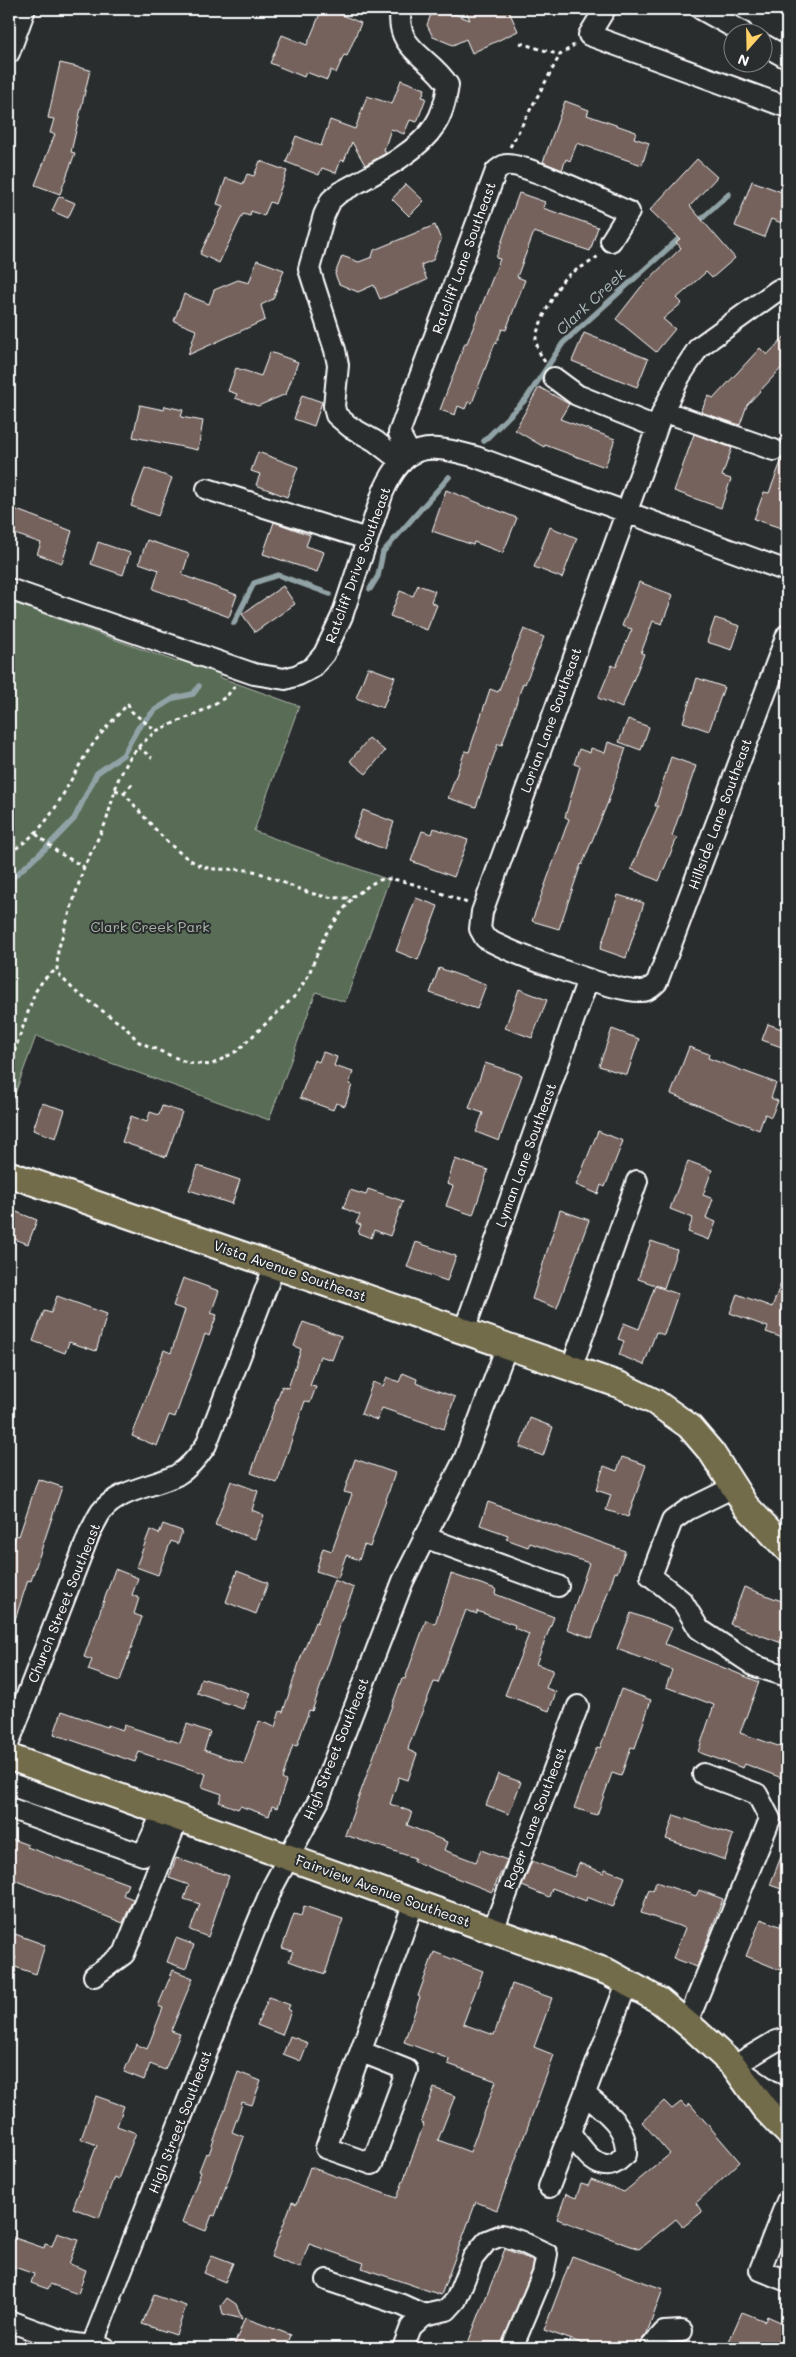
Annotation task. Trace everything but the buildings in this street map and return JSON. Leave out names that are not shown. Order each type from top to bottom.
[{"type":"main road","name":"Vista Avenue Southeast","points":[[9,1174],[620,1385],[655,1402],[689,1426],[712,1453],[746,1506],[787,1549]]},
{"type":"main road","name":"Fairview Avenue Southeast","points":[[9,1757],[608,1972],[660,2001],[687,2023],[734,2066],[764,2108],[787,2132]]},
{"type":"street","points":[[9,53],[25,9]]},
{"type":"street","points":[[401,9],[399,23],[403,37],[412,49],[442,75],[448,85],[441,115],[434,127],[403,156],[339,193],[331,200],[324,215],[309,269],[336,350],[338,365],[334,406],[336,415],[350,427],[406,458],[426,448],[446,448],[476,457],[787,571]]},
{"type":"street","points":[[606,9],[590,35],[787,107]]},
{"type":"street","points":[[701,9],[724,22]]},
{"type":"street","points":[[774,50],[787,58]]},
{"type":"street","name":"Ratcliff Lane Southeast","points":[[406,458],[400,433],[496,171],[503,166],[514,166],[562,182],[629,212],[611,240]]},
{"type":"street","name":"Lorian Lane Southeast","points":[[588,979],[485,938],[480,930],[483,909],[660,419],[680,376],[699,347],[778,290]]},
{"type":"street","points":[[554,378],[577,395],[774,450]]},
{"type":"street","name":"Ratcliff Drive Southeast","points":[[9,589],[248,672],[285,679],[298,675],[312,668],[324,654],[342,616],[367,539],[393,471],[406,458]]},
{"type":"street","points":[[207,489],[367,539]]},
{"type":"street","name":"Hillside Lane Southeast","points":[[588,979],[631,991],[649,990],[657,982],[787,635]]},
{"type":"street","name":"Lyman Lane Southeast","points":[[464,1331],[588,979]]},
{"type":"street","points":[[571,1369],[637,1181]]},
{"type":"street","name":"Church Street Southeast","points":[[9,1742],[90,1532],[102,1511],[115,1500],[133,1490],[181,1472],[193,1462],[206,1445],[274,1265]]},
{"type":"street","name":"High Street Southeast","points":[[96,2347],[255,1929],[273,1886],[319,1800],[403,1581],[470,1447],[507,1346]]},
{"type":"street","points":[[734,1487],[687,1510],[672,1521],[652,1576],[682,1601],[699,1629],[755,1666],[787,1676]]},
{"type":"street","points":[[424,1537],[558,1586]]},
{"type":"street","name":"Roger Lane Southeast","points":[[493,1930],[578,1706]]},
{"type":"street","points":[[687,2023],[770,1820],[757,1794],[703,1774]]},
{"type":"street","points":[[9,1808],[143,1855],[171,1815]]},
{"type":"street","points":[[94,1976],[124,1954],[171,1815]]},
{"type":"street","points":[[362,2052],[407,2070],[372,2164],[326,2148],[362,2052],[414,1902]]},
{"type":"street","points":[[549,2188],[627,1983]]},
{"type":"street","points":[[734,2066],[776,2041],[787,2038]]},
{"type":"street","name":"Fairview Avenue Southeast","points":[[734,2066],[787,2102]]},
{"type":"street","points":[[570,2133],[591,2158],[603,2165],[614,2164],[626,2154],[626,2140],[620,2127],[585,2094]]},
{"type":"street","points":[[787,2201],[760,2270],[787,2281]]},
{"type":"street","points":[[404,2348],[411,2327],[424,2315],[446,2310],[456,2300],[473,2258],[487,2241],[502,2235],[547,2254],[543,2274],[512,2348]]},
{"type":"street","points":[[328,2280],[402,2305],[424,2315]]},
{"type":"street","points":[[9,2321],[69,2342],[96,2347]]},
{"type":"street","points":[[650,2348],[664,2332],[682,2331]]},
{"type":"path","points":[[496,171],[560,55],[590,35]]},
{"type":"path","points":[[520,42],[560,55]]},
{"type":"path","points":[[539,351],[536,336],[564,279],[593,262],[611,240]]},
{"type":"path","points":[[236,685],[220,701],[156,731],[138,746],[128,761],[115,790],[106,822],[84,866],[58,950],[58,969],[69,987],[118,1021],[139,1042],[188,1063],[199,1066],[211,1065],[236,1051],[296,995],[308,976],[325,935],[352,898],[377,881],[391,878],[483,909]]},
{"type":"path","points":[[9,853],[36,834],[56,809],[83,760],[103,732],[128,704],[137,716],[156,731]]},
{"type":"path","points":[[138,746],[152,758]]},
{"type":"path","points":[[124,794],[134,782]]},
{"type":"path","points":[[115,790],[124,794],[176,848],[194,862],[208,868],[257,872],[319,896],[352,898]]},
{"type":"path","points":[[36,834],[55,850],[84,866]]},
{"type":"path","points":[[9,1067],[35,992],[44,979],[58,969]]},
{"type":"green space","name":"Clark Creek Park","points":[[14,603],[177,662],[183,657],[222,672],[219,677],[299,706],[254,831],[389,880],[345,1002],[316,992],[269,1120],[36,1036],[9,1110],[9,617]]},
{"type":"waterway","name":"Clark Creek","points":[[697,223],[729,194]]},
{"type":"waterway","name":"Clark Creek","points":[[484,441],[526,399],[563,343],[684,234]]},
{"type":"waterway","name":"Clark Creek","points":[[370,589],[378,576],[383,552],[449,477]]},
{"type":"waterway","name":"Clark Creek","points":[[234,623],[254,583],[278,575],[330,594]]},
{"type":"waterway","name":"Clark Creek","points":[[9,881],[45,849],[74,819],[97,773],[123,755],[138,728],[155,710],[174,698],[193,694],[199,686]]}]
